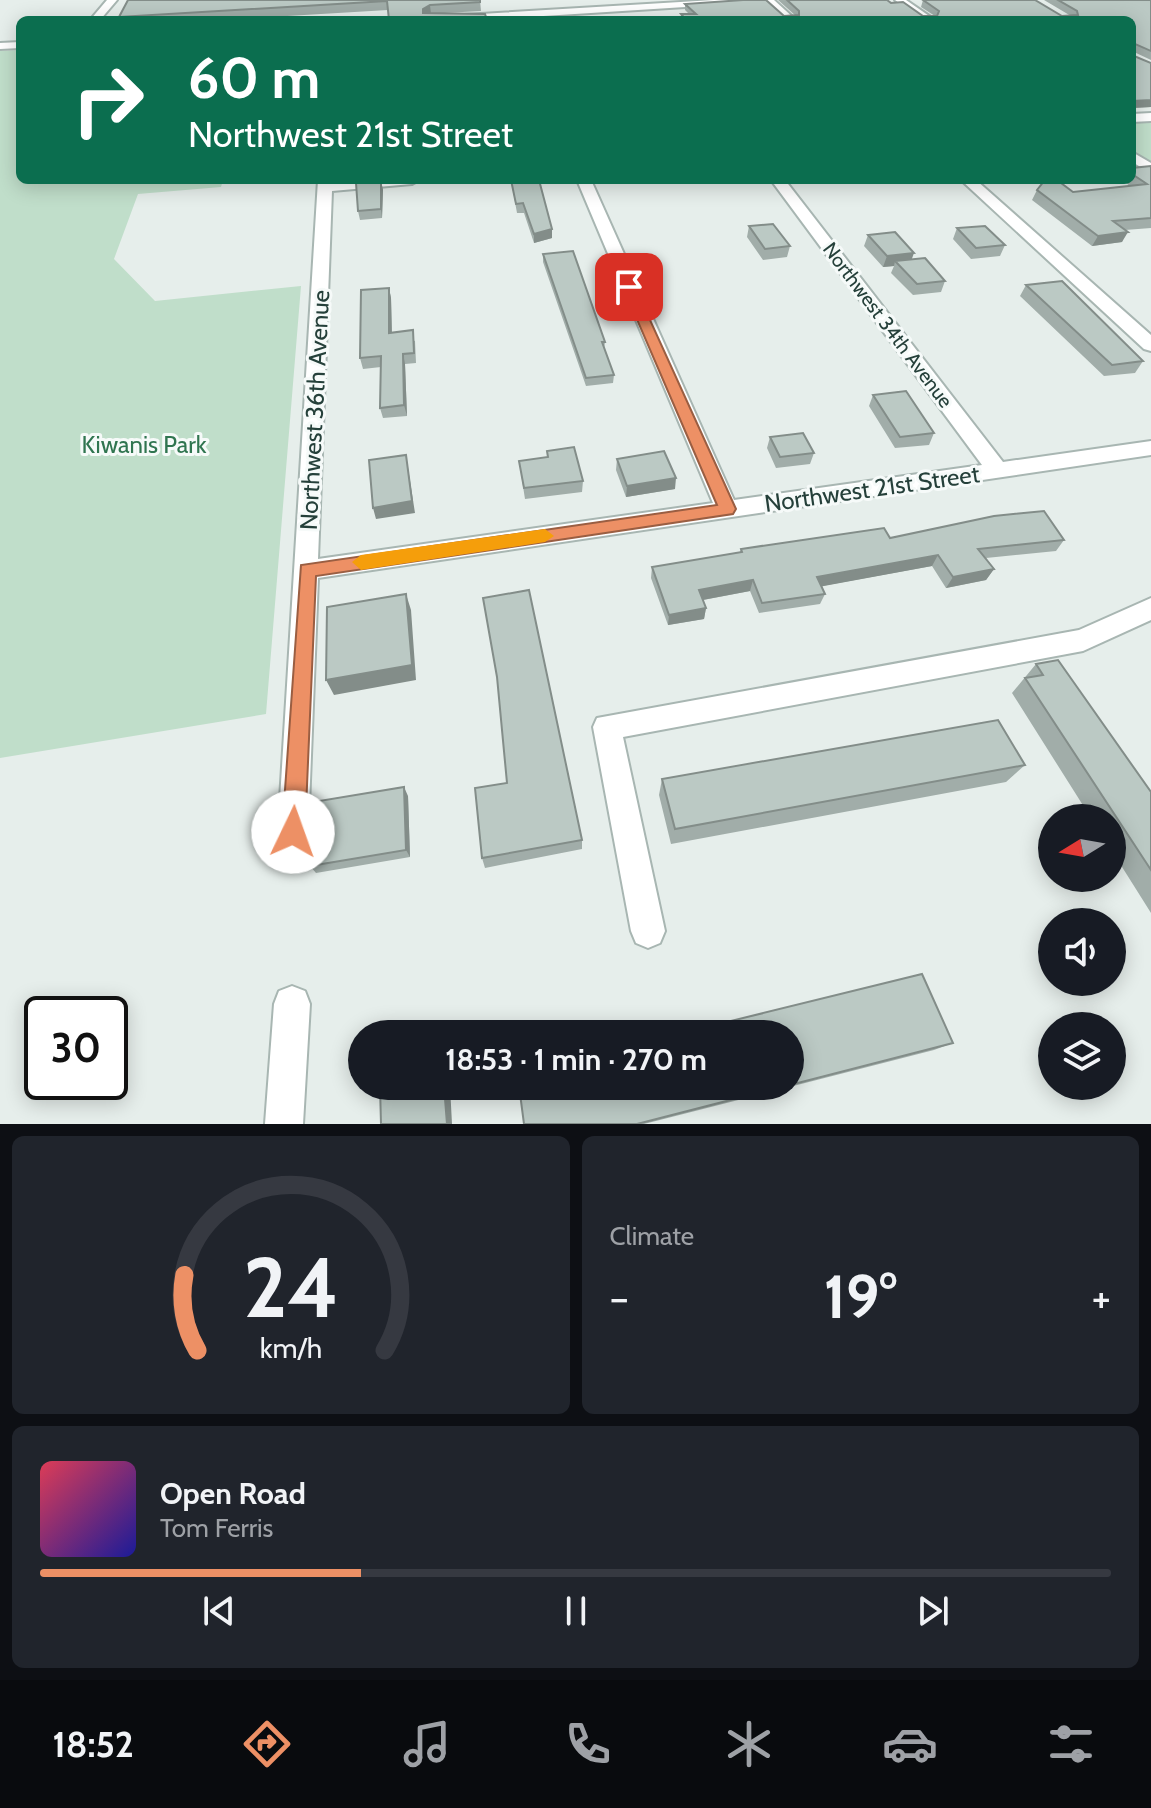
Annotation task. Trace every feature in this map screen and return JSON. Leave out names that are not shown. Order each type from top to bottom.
[{"type":"street","points":[[98,16],[112,0]]},
{"type":"street","points":[[537,16],[761,0]]},
{"type":"street","points":[[768,0],[786,16]]},
{"type":"street","points":[[900,0],[924,16]]},
{"type":"street","points":[[641,7],[649,16]]},
{"type":"street","name":"Northwest 36th Avenue","points":[[293,832],[325,184]]},
{"type":"street","points":[[586,184],[727,509]]},
{"type":"street","name":"Northwest 34th Avenue","points":[[781,184],[998,470]]},
{"type":"street","points":[[972,184],[1151,345]]},
{"type":"street","name":"Northwest 21st Street","points":[[307,570],[1151,448]]},
{"type":"street","points":[[648,931],[607,727],[1083,640],[1151,608]]},
{"type":"street","points":[[284,1124],[292,1004]]},
{"type":"green space","name":"Kiwanis Park","points":[[16,50],[16,184],[222,184],[221,187],[138,194],[114,259],[155,301],[301,286],[266,714],[0,758],[0,51]]},
{"type":"green space","points":[[1151,117],[1151,165],[1136,158],[1136,118]]},
{"type":"building","points":[[128,0],[480,0],[430,5],[423,9],[423,13],[486,16],[389,16],[387,1],[120,16]]},
{"type":"building","points":[[766,0],[784,16],[683,16],[681,14],[696,14],[685,4]]},
{"type":"building","points":[[787,0],[903,2],[923,16],[784,16],[799,15],[799,11]]},
{"type":"building","points":[[923,0],[1035,0],[1062,16],[937,16],[939,11]]},
{"type":"building","points":[[1058,0],[1151,0],[1151,51],[1136,44],[1136,16],[1062,16],[1078,15],[1077,11]]},
{"type":"building","points":[[1136,57],[1151,63],[1151,100],[1136,101]]},
{"type":"building","points":[[1151,166],[1151,218],[1113,221],[1128,232],[1098,236],[1037,190],[1042,184],[1062,184],[1073,192],[1147,184],[1136,177],[1136,168]]},
{"type":"building","points":[[356,184],[381,184],[381,209],[358,211]]},
{"type":"building","points":[[512,184],[540,184],[552,229],[534,234],[523,203],[516,204]]},
{"type":"building","points":[[773,224],[790,246],[765,249],[749,226]]},
{"type":"building","points":[[985,226],[1005,245],[976,248],[957,228]]},
{"type":"building","points":[[895,232],[914,253],[887,256],[868,235]]},
{"type":"building","points":[[573,251],[614,375],[586,378],[543,254]]},
{"type":"building","points":[[925,258],[945,281],[917,284],[895,261]]},
{"type":"building","points":[[1062,281],[1143,361],[1112,365],[1026,285]]},
{"type":"building","points":[[389,288],[389,333],[413,330],[414,353],[403,354],[404,405],[380,408],[381,356],[360,358],[361,290]]},
{"type":"building","points":[[906,391],[934,433],[900,437],[873,395]]},
{"type":"building","points":[[803,433],[814,453],[780,457],[770,437]]},
{"type":"building","points":[[574,447],[583,481],[524,488],[519,461],[548,457],[547,451]]},
{"type":"building","points":[[664,451],[676,478],[627,486],[617,459]]},
{"type":"building","points":[[406,455],[412,501],[373,508],[369,460]]},
{"type":"building","points":[[1044,511],[1064,540],[978,549],[994,569],[953,577],[938,555],[817,577],[825,594],[762,603],[753,580],[699,590],[706,608],[669,615],[652,567],[742,552],[741,549],[884,528],[890,538],[994,516]]},
{"type":"building","points":[[529,590],[582,840],[482,858],[475,788],[507,783],[497,677],[483,598]]},
{"type":"building","points":[[406,594],[412,665],[326,680],[327,607]]},
{"type":"building","points":[[1058,660],[1151,792],[1151,870],[1126,832],[1126,804],[1108,804],[1025,678],[1043,675],[1036,664]]},
{"type":"building","points":[[998,720],[1025,765],[675,829],[662,779]]},
{"type":"building","points":[[404,787],[406,850],[310,866],[313,802]]},
{"type":"building","points":[[922,974],[953,1043],[804,1081],[804,1020],[735,1020]]},
{"type":"building","points":[[380,1100],[445,1100],[447,1124],[381,1124]]},
{"type":"building","points":[[521,1100],[730,1100],[637,1124],[524,1124]]},
{"type":"slow traffic","points":[[361,562],[545,536]]},
{"type":"route","points":[[293,832],[307,570],[727,509],[629,287]]}]
